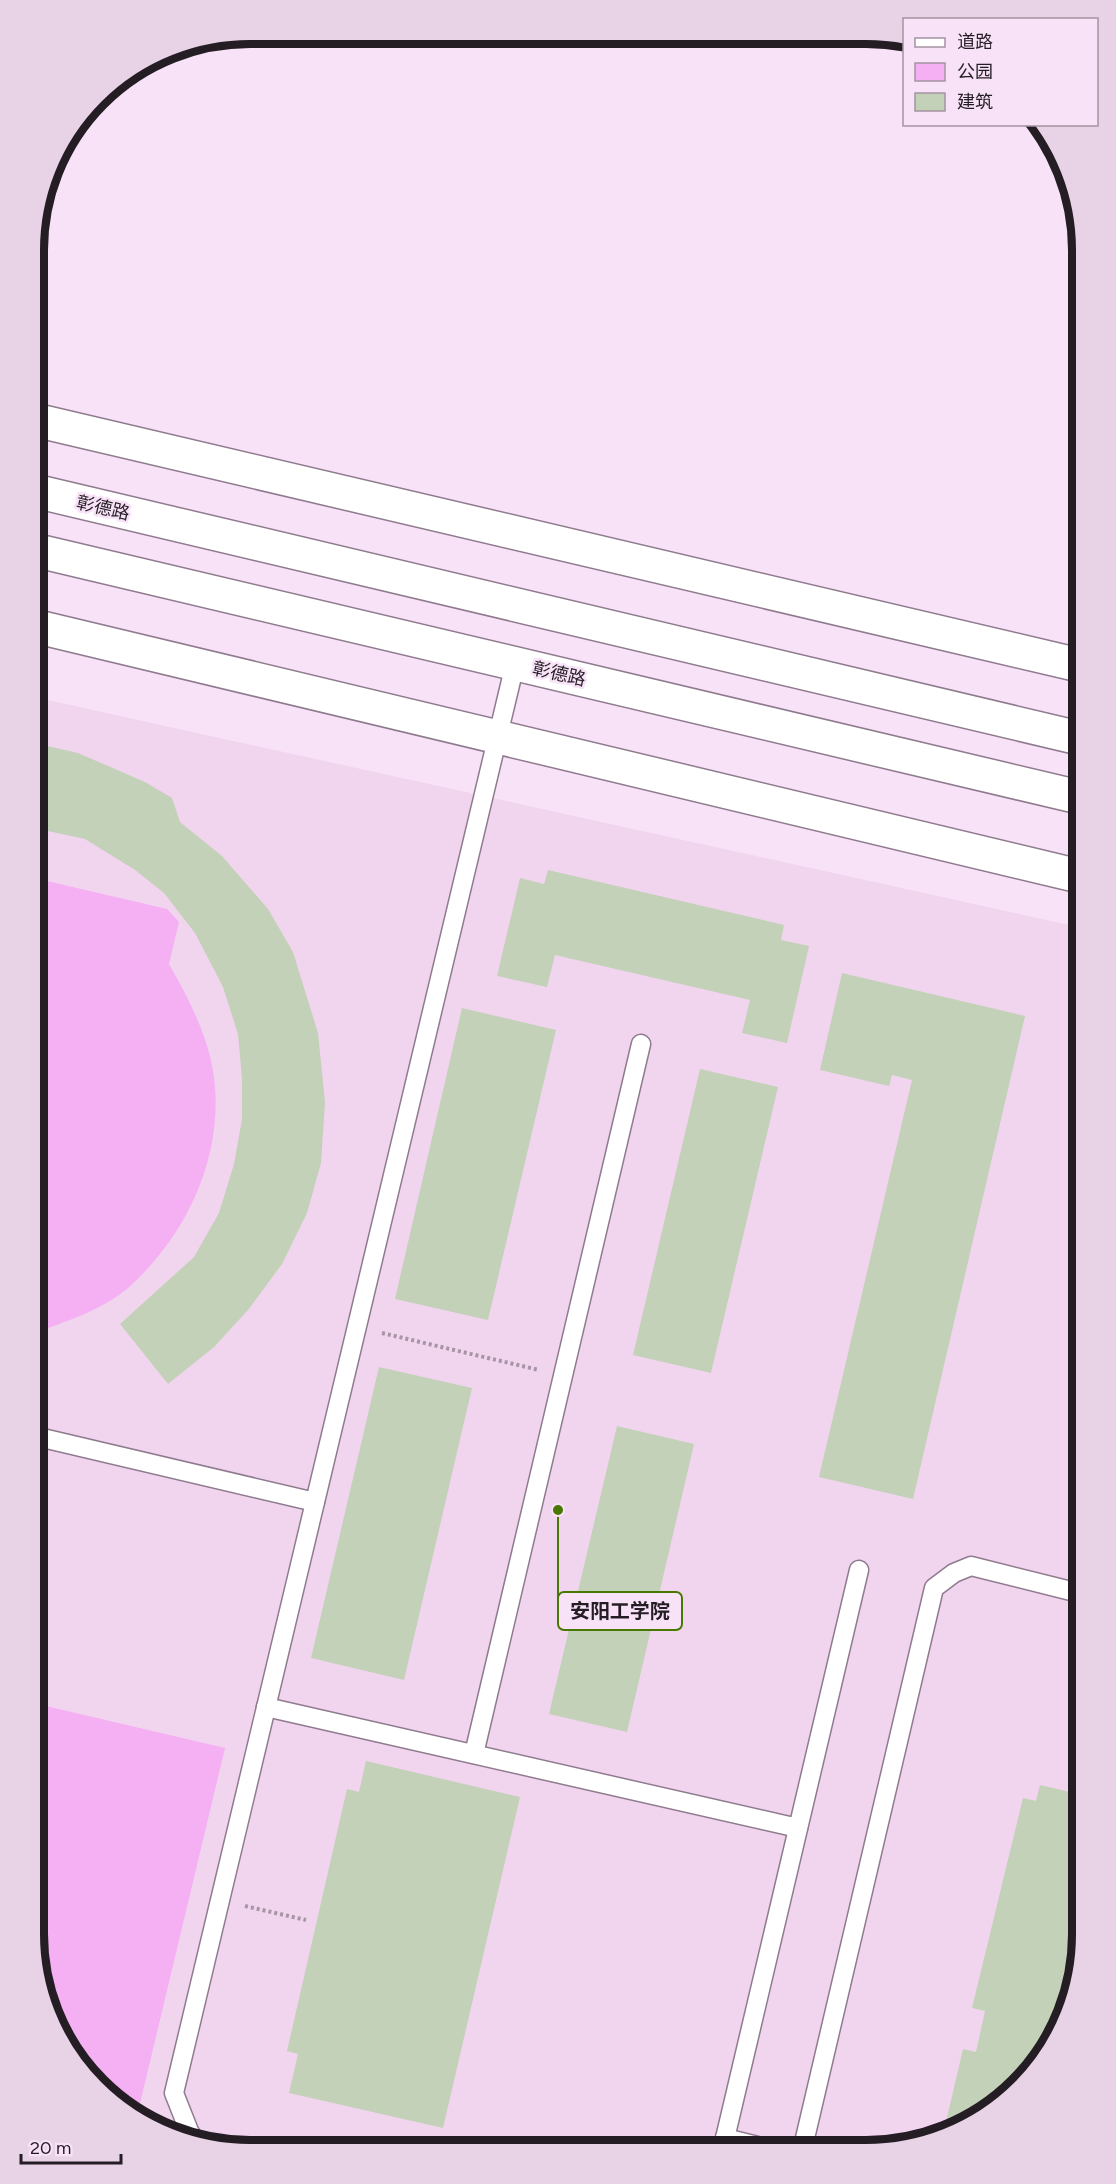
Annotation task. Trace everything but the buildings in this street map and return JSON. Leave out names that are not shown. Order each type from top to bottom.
[{"type":"main road","points":[[44,422],[1072,663]]},
{"type":"main road","name":"彰德路","points":[[44,493],[1072,736]]},
{"type":"main road","name":"彰德路","points":[[44,552],[1072,795]]},
{"type":"main road","points":[[44,628],[1072,874]]},
{"type":"lane","points":[[189,2131],[174,2093],[515,664]]},
{"type":"lane","points":[[474,1754],[641,1044]]},
{"type":"lane","points":[[44,1438],[315,1502]]},
{"type":"lane","points":[[805,2140],[934,1588],[954,1573],[971,1566],[1072,1591]]},
{"type":"lane","points":[[724,2140],[859,1570]]},
{"type":"lane","points":[[266,1707],[798,1828]]},
{"type":"path","points":[[357,1327],[563,1376]]},
{"type":"path","points":[[220,1900],[306,1920]]},
{"type":"shaded area","points":[[44,699],[1072,926],[1071,1962],[1057,2013],[1045,2038],[1012,2080],[981,2106],[933,2130],[894,2139],[222,2139],[171,2125],[146,2113],[114,2089],[78,2049],[54,2001],[47,1975],[44,1948]]},
{"type":"green space","points":[[44,880],[167,909],[179,922],[169,964],[185,993],[205,1039],[210,1054],[215,1087],[212,1143],[205,1171],[182,1222],[148,1268],[128,1288],[107,1303],[44,1329]]},
{"type":"green space","points":[[44,1706],[225,1748],[139,2108],[114,2089],[78,2049],[54,2001],[47,1975],[44,1948]]},
{"type":"place","name":"安阳工学院","points":[[558,1510]]}]
